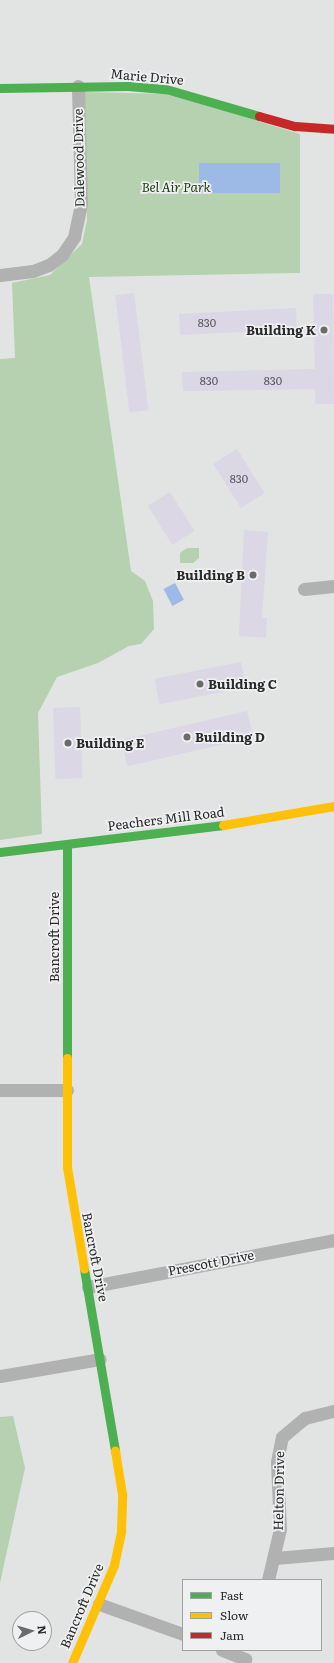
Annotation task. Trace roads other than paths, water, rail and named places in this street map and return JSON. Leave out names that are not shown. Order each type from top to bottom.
[{"type":"street","name":"Marie Drive","points":[[0,88],[78,86],[166,89],[295,126],[334,129]]},
{"type":"street","name":"Dalewood Drive","points":[[0,275],[33,271],[49,265],[62,255],[74,237],[81,203],[78,86]]},
{"type":"street","points":[[304,590],[334,586]]},
{"type":"street","name":"Peachers Mill Road","points":[[0,852],[262,821],[334,806]]},
{"type":"street","name":"Bancroft Drive","points":[[67,845],[69,1186],[118,1456],[122,1500],[117,1550],[99,1604],[72,1663]]},
{"type":"street","points":[[0,1090],[68,1090]]},
{"type":"street","name":"Prescott Drive","points":[[88,1287],[334,1240]]},
{"type":"street","points":[[0,1376],[100,1359]]},
{"type":"street","name":"Helton Drive","points":[[268,1579],[275,1558],[280,1529],[277,1462],[282,1437],[305,1418],[334,1411]]},
{"type":"street","points":[[275,1558],[334,1553]]},
{"type":"street","points":[[99,1604],[182,1634]]},
{"type":"street","points":[[225,1651],[245,1657]]},
{"type":"water","points":[[199,163],[280,163],[280,193],[199,193]]},
{"type":"water","points":[[175,583],[184,600],[172,606],[164,589]]},
{"type":"place","name":"Building K","points":[[324,330]]},
{"type":"place","name":"Building B","points":[[253,575]]},
{"type":"place","name":"Building C","points":[[200,684]]},
{"type":"place","name":"Building D","points":[[187,737]]},
{"type":"place","name":"Building E","points":[[68,743]]},
{"type":"park label","name":"Bel Air Park","points":[[176,187]]}]
